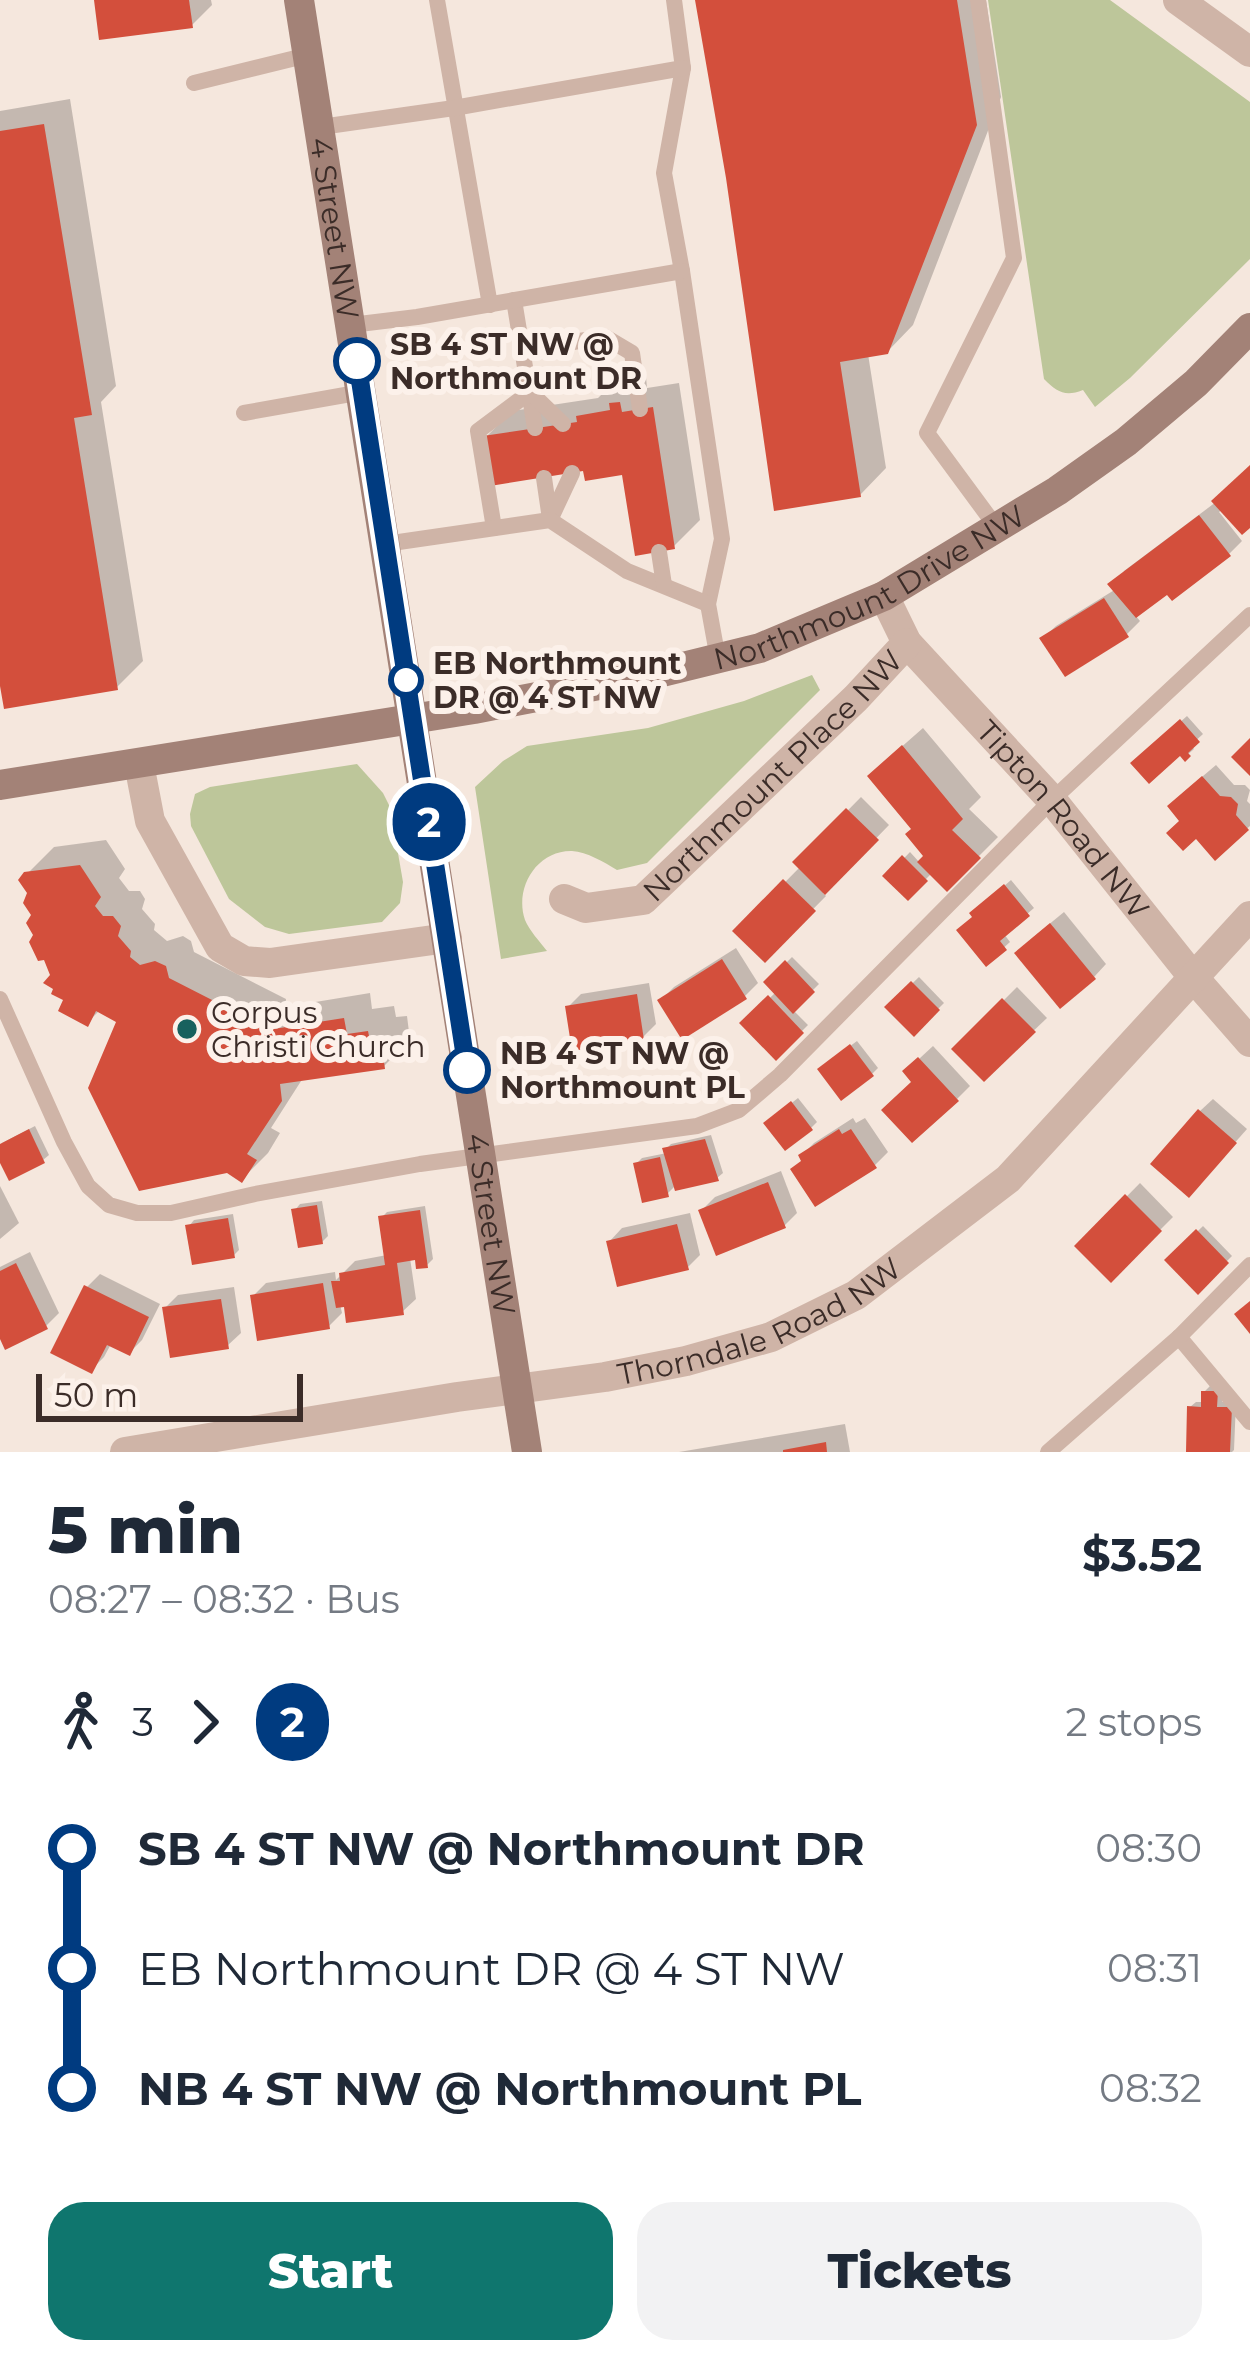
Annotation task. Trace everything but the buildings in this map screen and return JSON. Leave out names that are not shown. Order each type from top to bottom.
[{"type":"main road","name":"4 Street NW","points":[[299,0],[526,1452]]},
{"type":"main road","name":"Northmount Drive NW","points":[[0,785],[412,720],[646,676],[760,649],[884,596],[1057,491],[1126,442],[1196,383],[1250,328]]},
{"type":"street","points":[[1178,0],[1250,52]]},
{"type":"street","name":"Tipton Road NW","points":[[884,596],[907,643],[1052,800],[1250,1042]]},
{"type":"street","name":"Northmount Place NW","points":[[564,898],[586,908],[643,901],[856,698],[907,643]]},
{"type":"street","points":[[139,764],[150,821],[220,947],[244,961],[270,963],[447,938]]},
{"type":"street","name":"Thorndale Road NW","points":[[125,1452],[574,1382],[686,1361],[771,1337],[856,1294],[1007,1179],[1250,916]]},
{"type":"lane","points":[[437,0],[490,304]]},
{"type":"lane","points":[[674,0],[683,68],[664,173],[722,539],[707,604],[718,659]]},
{"type":"lane","points":[[978,0],[1014,258],[927,433],[998,528]]},
{"type":"lane","points":[[194,83],[308,55]]},
{"type":"lane","points":[[321,127],[683,68]]},
{"type":"lane","points":[[351,326],[682,271]]},
{"type":"lane","points":[[514,300],[535,428]]},
{"type":"lane","points":[[522,350],[604,337],[632,353],[640,410]]},
{"type":"lane","points":[[244,413],[362,392]]},
{"type":"lane","points":[[530,392],[563,424]]},
{"type":"lane","points":[[494,528],[478,431],[530,392]]},
{"type":"lane","points":[[550,520],[572,473]]},
{"type":"lane","points":[[544,478],[550,520]]},
{"type":"lane","points":[[385,544],[550,520],[628,571],[707,604]]},
{"type":"lane","points":[[659,552],[664,585]]},
{"type":"lane","points":[[0,999],[88,1186],[109,1205],[137,1214],[171,1213],[420,1165],[697,1126],[739,1110],[780,1075],[1052,800],[1250,615]]},
{"type":"lane","points":[[1048,1452],[1179,1337],[1250,1265]]},
{"type":"lane","points":[[1179,1337],[1250,1422]]},
{"type":"green space","points":[[988,0],[1110,0],[1250,102],[1250,259],[1095,407],[1083,390],[1062,392],[1044,379]]},
{"type":"green space","points":[[812,675],[820,690],[647,863],[617,870],[572,851],[559,852],[539,864],[526,884],[522,908],[527,924],[547,951],[501,959],[475,787],[503,761],[527,746],[648,728],[744,701]]},
{"type":"green space","points":[[357,764],[390,807],[403,882],[400,903],[382,922],[289,934],[265,927],[229,899],[191,826],[195,794],[210,787]]},
{"type":"bus line","name":"2","points":[[357,361],[467,1070]]},
{"type":"place","name":"SB 4 ST NW @ Northmount DR","points":[[357,361]]},
{"type":"place","name":"EB Northmount DR @ 4 ST NW","points":[[406,680]]},
{"type":"place","name":"Corpus Christi Church","points":[[187,1029]]},
{"type":"place","name":"NB 4 ST NW @ Northmount PL","points":[[467,1070]]}]
